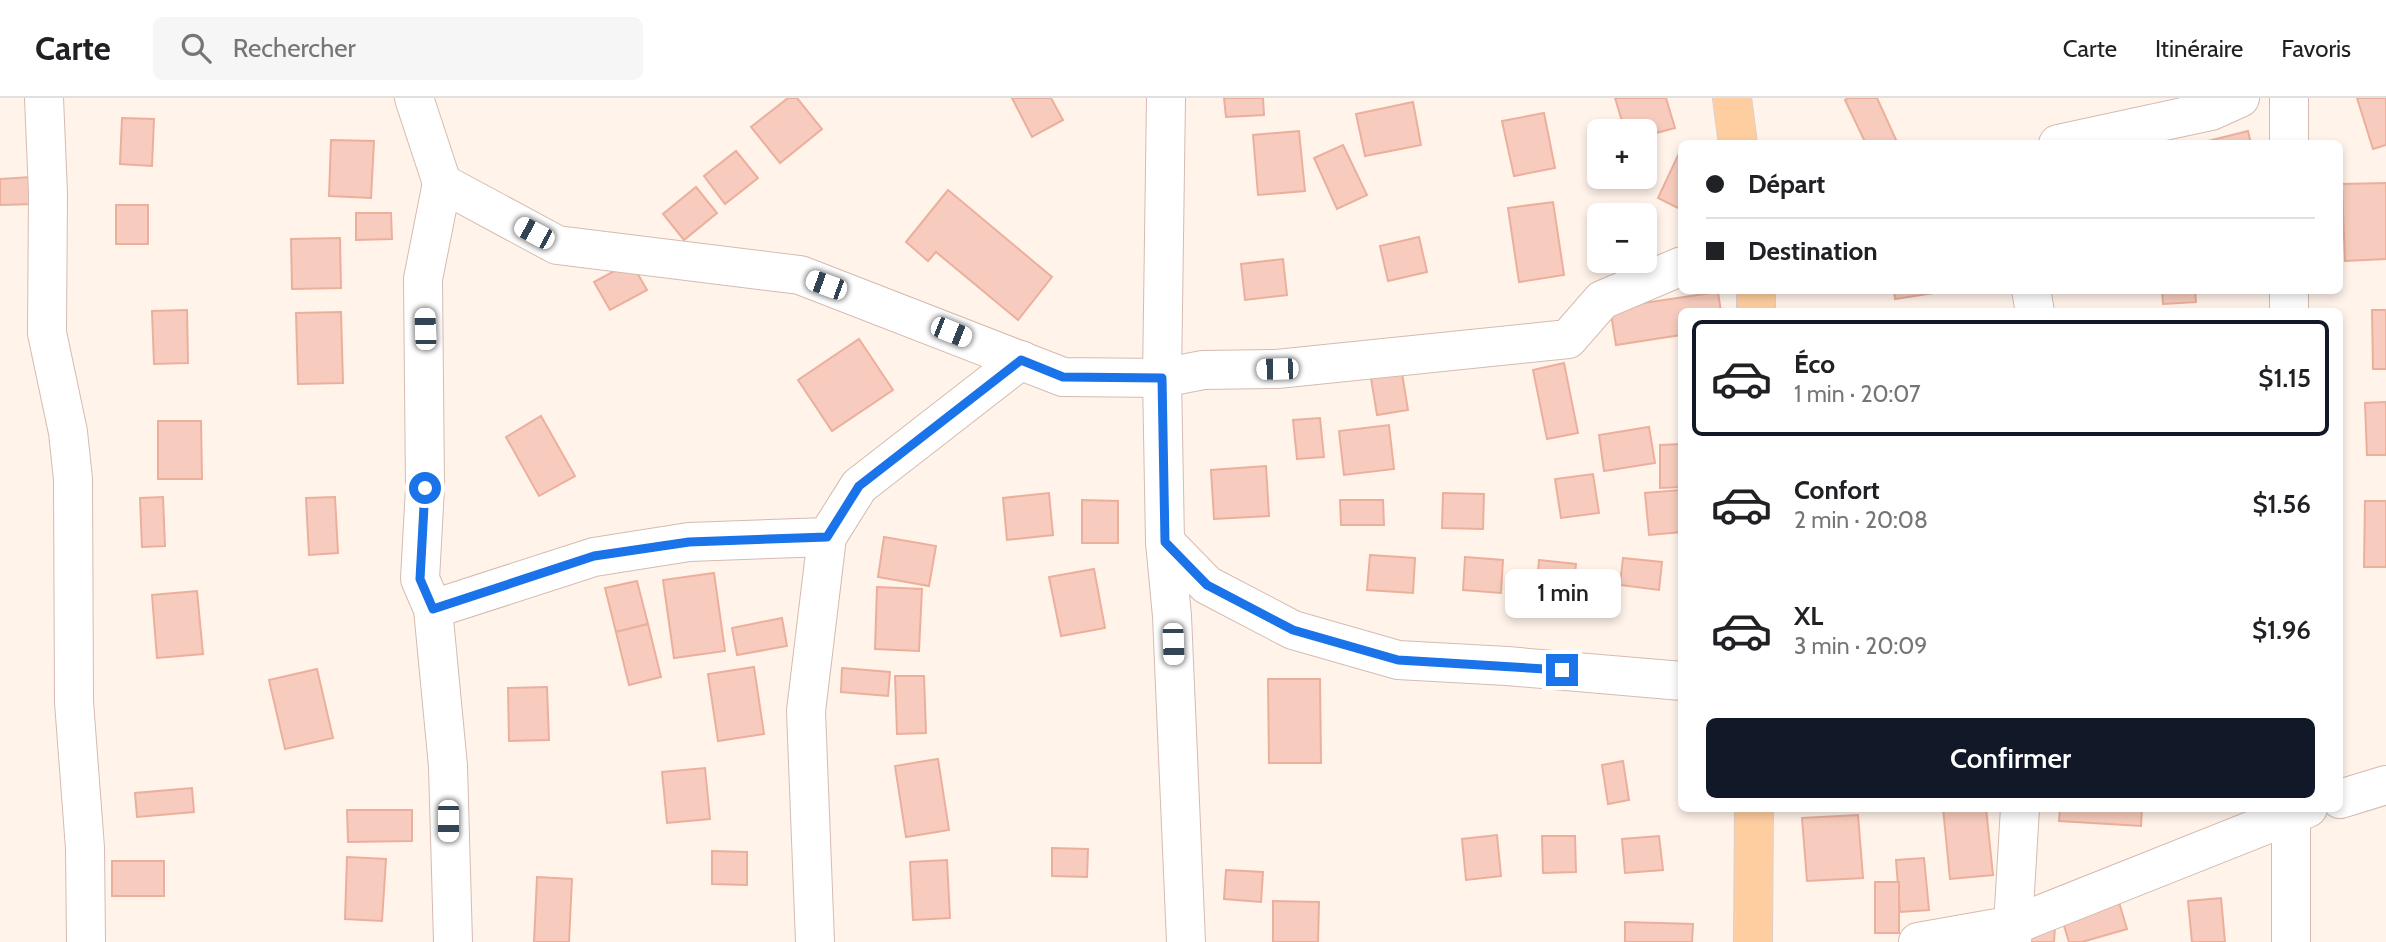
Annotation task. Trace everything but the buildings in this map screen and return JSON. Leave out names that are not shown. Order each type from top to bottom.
[{"type":"main road","points":[[1732,98],[1737,140]]},
{"type":"main road","points":[[1753,942],[1754,812]]},
{"type":"street","points":[[44,98],[48,193],[47,333],[68,432],[73,479],[74,702],[85,848],[86,942]]},
{"type":"street","points":[[414,98],[442,183],[423,279],[425,488],[420,579],[433,609],[448,766],[453,942]]},
{"type":"street","points":[[1166,98],[1162,378],[1165,542],[1172,616],[1186,942]]},
{"type":"street","points":[[2077,140],[2211,111],[2240,98]]},
{"type":"street","points":[[2289,98],[2289,140]]},
{"type":"street","points":[[442,183],[557,245],[800,275],[1063,377],[1162,378],[1203,370],[1277,369],[1569,339],[1602,300],[1678,268]]},
{"type":"street","points":[[815,942],[806,711],[827,537],[859,486],[1021,360]]},
{"type":"street","points":[[433,609],[594,556],[689,542],[827,537]]},
{"type":"street","points":[[1165,542],[1207,585],[1293,630],[1398,660],[1678,681]]},
{"type":"street","points":[[2343,798],[2386,785]]},
{"type":"street","points":[[2013,933],[2020,812]]},
{"type":"street","points":[[1918,942],[2013,933],[2291,812]]},
{"type":"street","points":[[2291,942],[2296,812]]},
{"type":"route","points":[[425,488],[420,579],[433,609],[594,556],[689,542],[827,537],[859,486],[1021,360],[1063,377],[1162,378],[1165,542],[1207,585],[1293,630],[1398,660],[1562,670]]}]
